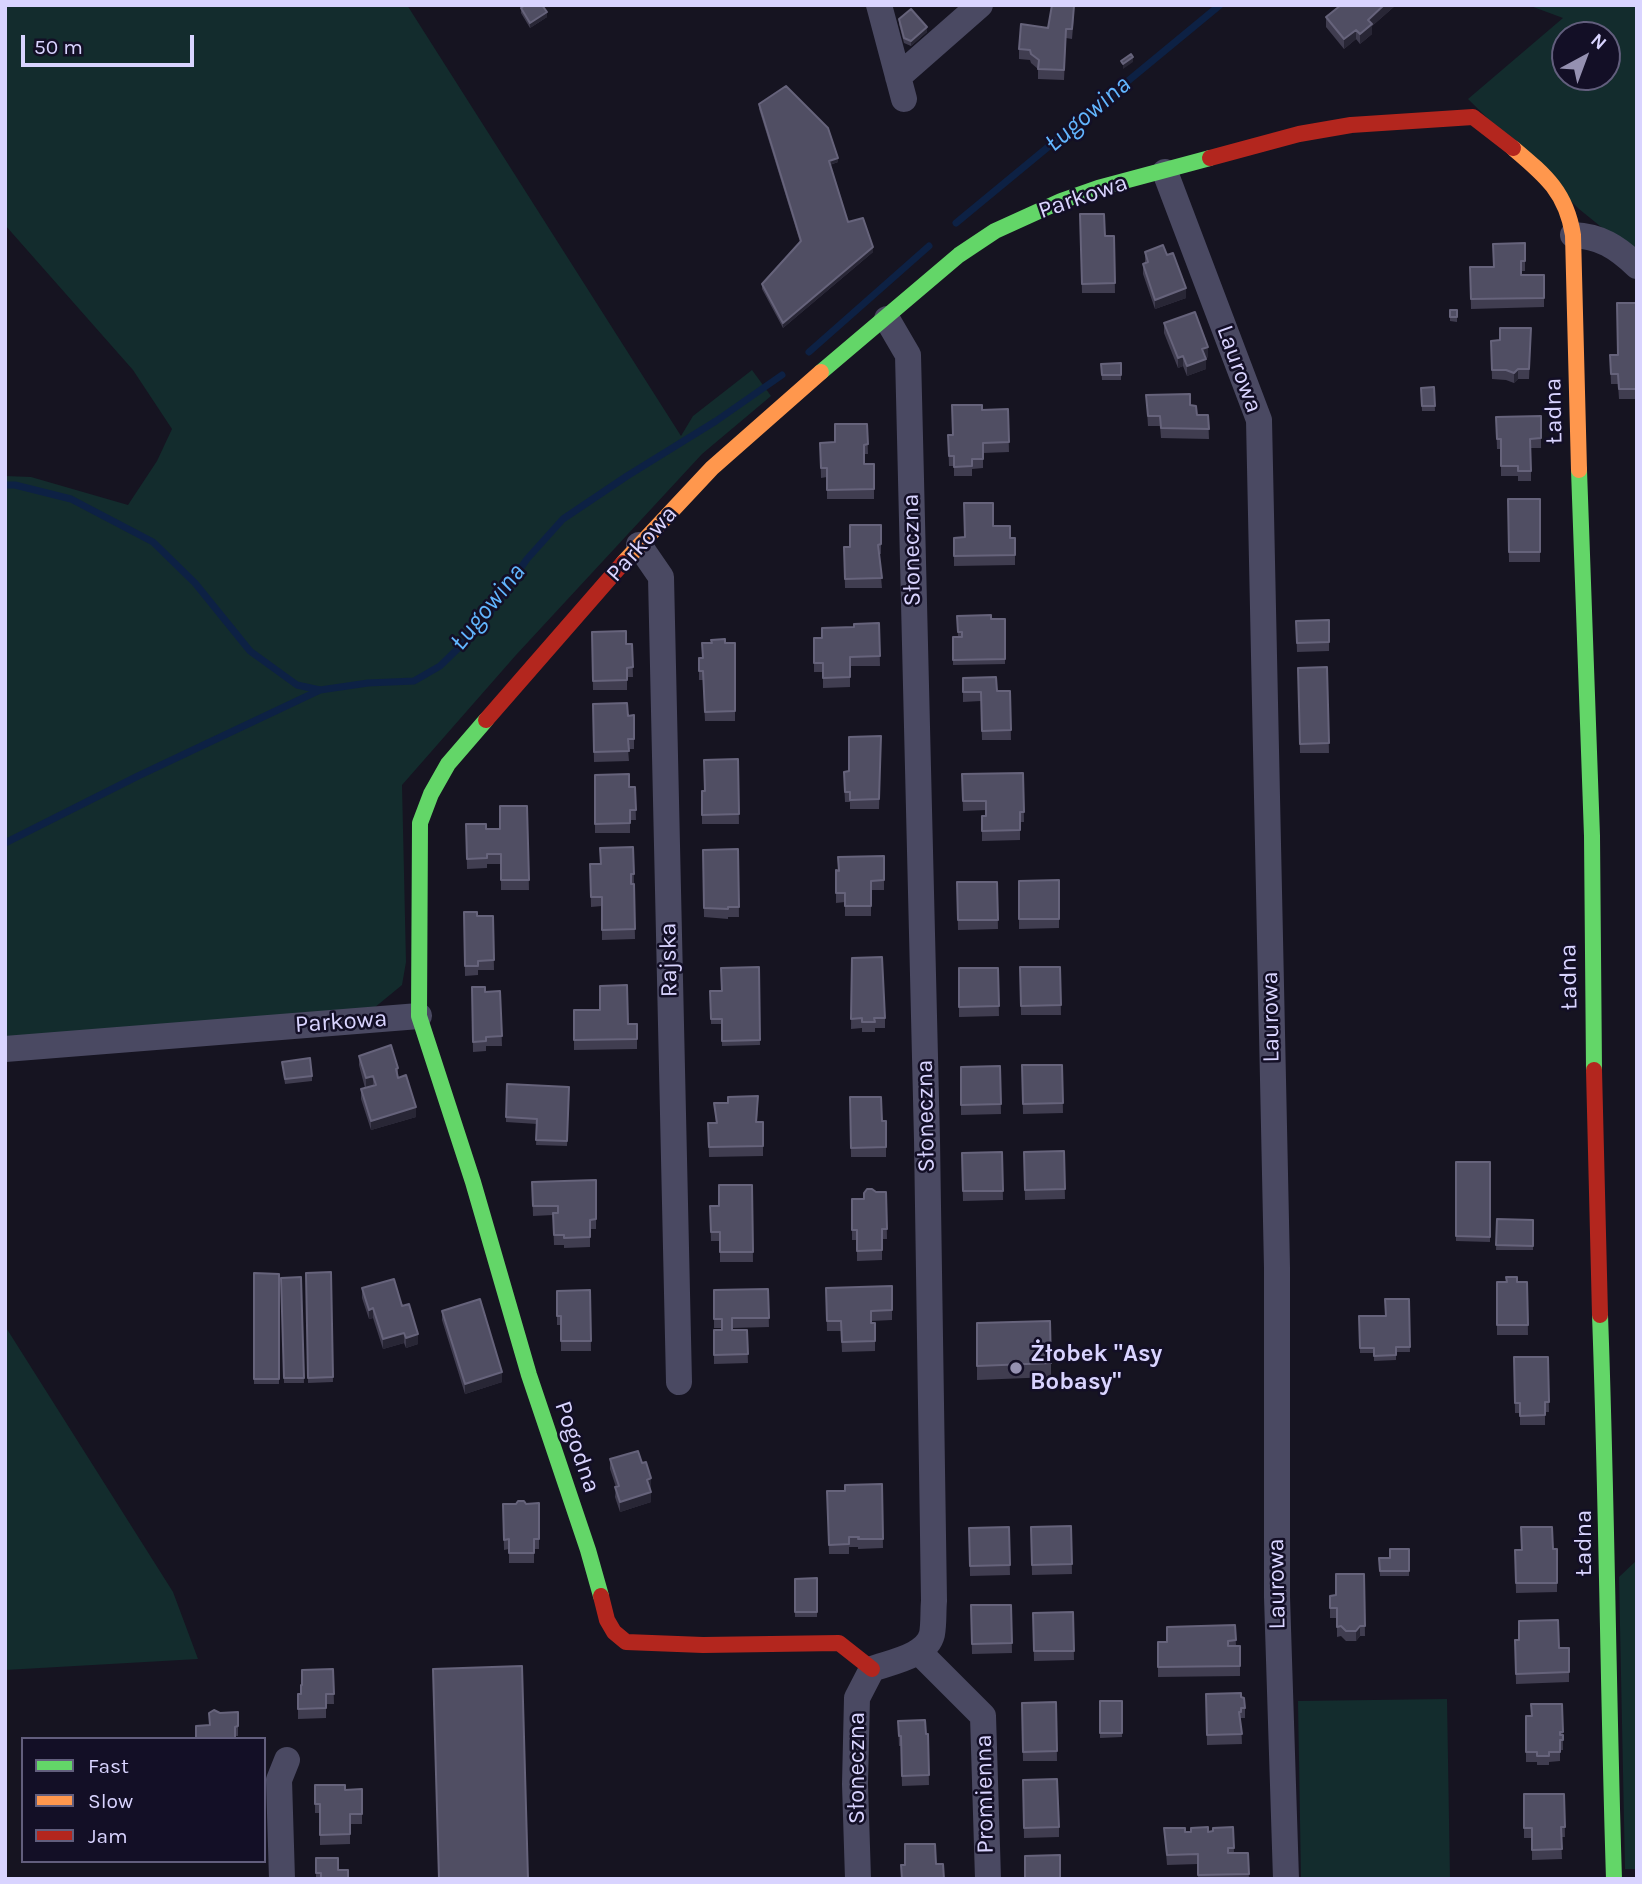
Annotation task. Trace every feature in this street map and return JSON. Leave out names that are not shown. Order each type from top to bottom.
[{"type":"street","points":[[879,5],[901,88],[980,5]]},
{"type":"street","name":"Parkowa","points":[[5,1049],[419,1016],[420,823],[447,764],[639,545],[720,460],[959,255],[995,231],[1061,201],[1098,188],[1300,134],[1351,125],[1473,117]]},
{"type":"street","name":"Ładna","points":[[1473,117],[1499,135],[1549,179],[1570,216],[1573,235],[1584,656],[1592,836],[1591,927],[1597,1239],[1606,1478],[1606,1650],[1614,1879]]},
{"type":"street","name":"Laurowa","points":[[1165,172],[1259,420],[1277,1254],[1277,1597],[1286,1879]]},
{"type":"street","points":[[1573,235],[1606,241],[1637,266]]},
{"type":"street","name":"Słoneczna","points":[[887,319],[908,355],[926,1087],[934,1601],[932,1636],[919,1652]]},
{"type":"street","name":"Rajska","points":[[639,545],[661,577],[679,1382]]},
{"type":"street","name":"Pogodna","points":[[419,1016],[473,1182],[529,1375],[588,1550],[607,1620],[614,1632],[626,1642],[703,1645],[839,1643],[872,1669]]},
{"type":"street","points":[[872,1669],[919,1652]]},
{"type":"street","name":"Promienna","points":[[919,1652],[984,1716],[988,1879]]},
{"type":"street","name":"Słoneczna","points":[[858,1879],[855,1783],[857,1698],[872,1669]]},
{"type":"street","points":[[282,1879],[279,1780],[287,1759]]},
{"type":"green space","points":[[5,5],[407,5],[681,436],[693,416],[752,370],[771,396],[702,454],[516,655],[402,785],[406,962],[402,985],[374,1008],[5,1041],[5,476],[31,477],[128,505],[157,461],[172,429],[133,370],[5,225]]},
{"type":"green space","points":[[1528,5],[1637,5],[1637,256],[1579,209],[1468,99],[1551,28],[1551,91],[1621,91],[1621,21],[1559,21],[1563,18]]},
{"type":"green space","points":[[5,1326],[173,1592],[198,1659],[5,1670]]},
{"type":"green space","points":[[1637,1560],[1637,1869],[1625,1869],[1619,1577]]},
{"type":"green space","points":[[1447,1699],[1450,1879],[1301,1879],[1298,1701]]},
{"type":"building","points":[[525,5],[542,5],[547,12],[530,23],[521,8]]},
{"type":"building","points":[[1052,5],[1074,6],[1072,29],[1066,29],[1064,70],[1038,69],[1039,60],[1030,50],[1019,49],[1021,24],[1048,28]]},
{"type":"building","points":[[1341,5],[1384,5],[1368,20],[1372,24],[1360,34],[1356,30],[1344,39],[1326,17]]},
{"type":"building","points":[[911,9],[927,27],[911,41],[904,38],[899,19]]},
{"type":"building","points":[[1131,54],[1133,57],[1123,64],[1121,61]]},
{"type":"building","points":[[786,86],[828,128],[838,158],[829,161],[848,222],[863,218],[873,247],[783,323],[762,284],[801,241],[759,104]]},
{"type":"building","points":[[1080,214],[1104,214],[1105,236],[1114,236],[1115,283],[1082,284]]},
{"type":"building","points":[[1525,243],[1525,261],[1521,261],[1521,275],[1544,275],[1544,298],[1471,299],[1470,267],[1494,267],[1493,244]]},
{"type":"building","points":[[1163,245],[1167,255],[1173,253],[1186,288],[1155,300],[1143,264],[1148,262],[1145,252]]},
{"type":"building","points":[[1617,303],[1637,303],[1637,389],[1619,389],[1618,374],[1611,374],[1610,355],[1618,355]]},
{"type":"building","points":[[1450,310],[1457,310],[1457,317],[1450,317]]},
{"type":"building","points":[[1195,312],[1208,347],[1202,349],[1206,359],[1187,366],[1183,356],[1178,358],[1164,323]]},
{"type":"building","points":[[1500,328],[1531,328],[1529,369],[1518,369],[1514,373],[1492,370],[1491,341],[1500,340]]},
{"type":"building","points":[[1121,363],[1121,375],[1102,375],[1101,364]]},
{"type":"building","points":[[1434,387],[1435,406],[1422,406],[1421,388]]},
{"type":"building","points":[[1190,394],[1190,405],[1196,406],[1197,415],[1208,415],[1209,429],[1161,428],[1160,416],[1148,416],[1146,395]]},
{"type":"building","points":[[952,405],[982,405],[982,410],[1008,409],[1009,442],[983,443],[983,459],[972,459],[972,466],[954,467],[954,456],[949,456],[948,435],[953,435]]},
{"type":"building","points":[[1541,416],[1541,438],[1530,439],[1531,471],[1518,471],[1518,466],[1501,466],[1501,439],[1497,439],[1496,417]]},
{"type":"building","points":[[835,424],[867,424],[868,444],[864,445],[864,464],[874,464],[874,489],[827,490],[827,468],[821,468],[820,443],[835,442]]},
{"type":"building","points":[[1508,499],[1540,499],[1540,552],[1509,552]]},
{"type":"building","points":[[964,503],[993,503],[993,526],[1010,526],[1010,538],[1015,538],[1015,555],[954,556],[954,538],[965,537]]},
{"type":"building","points":[[850,525],[881,525],[881,544],[878,545],[882,578],[845,579],[844,547],[850,547]]},
{"type":"building","points":[[991,615],[991,619],[1005,619],[1005,659],[953,660],[953,637],[962,637],[962,632],[958,632],[957,616]]},
{"type":"building","points":[[1329,620],[1329,642],[1297,643],[1296,621]]},
{"type":"building","points":[[879,623],[880,656],[850,657],[850,677],[823,678],[823,663],[814,663],[814,638],[822,638],[822,628]]},
{"type":"building","points":[[626,631],[626,644],[632,644],[633,667],[627,668],[627,680],[593,681],[592,632]]},
{"type":"building","points":[[725,639],[725,643],[735,643],[735,711],[705,712],[703,671],[699,671],[699,658],[703,658],[702,643]]},
{"type":"building","points":[[1327,667],[1329,743],[1300,744],[1298,668]]},
{"type":"building","points":[[996,677],[997,691],[1010,691],[1011,730],[982,731],[981,692],[963,692],[963,678]]},
{"type":"building","points":[[627,703],[628,716],[634,715],[634,739],[628,739],[629,751],[594,752],[593,704]]},
{"type":"building","points":[[881,736],[879,799],[850,800],[850,792],[845,792],[844,772],[849,771],[849,737]]},
{"type":"building","points":[[738,759],[739,814],[702,815],[702,791],[705,791],[704,760]]},
{"type":"building","points":[[1023,773],[1024,812],[1020,812],[1020,830],[982,831],[986,801],[963,801],[962,774]]},
{"type":"building","points":[[629,774],[629,787],[635,787],[636,810],[630,810],[630,823],[595,824],[595,775]]},
{"type":"building","points":[[500,806],[527,806],[529,880],[501,880],[501,854],[467,859],[466,824],[486,824],[486,829],[500,829]]},
{"type":"building","points":[[633,847],[634,874],[631,874],[631,884],[634,884],[635,929],[602,930],[602,897],[591,897],[590,864],[601,864],[600,848]]},
{"type":"building","points":[[738,849],[739,907],[704,908],[703,850]]},
{"type":"building","points":[[884,856],[884,880],[871,881],[871,906],[845,906],[845,893],[836,893],[838,857]]},
{"type":"building","points":[[1059,880],[1059,919],[1019,919],[1019,881]]},
{"type":"building","points":[[957,882],[997,882],[998,920],[958,920]]},
{"type":"building","points":[[464,912],[477,912],[477,916],[493,916],[494,960],[478,961],[478,966],[465,966]]},
{"type":"building","points":[[882,957],[885,1018],[874,1018],[875,1022],[862,1022],[862,1018],[851,1019],[852,958]]},
{"type":"building","points":[[759,967],[760,1040],[722,1041],[722,1019],[711,1019],[710,991],[722,991],[721,968]]},
{"type":"building","points":[[1020,967],[1060,967],[1061,1005],[1021,1006]]},
{"type":"building","points":[[959,968],[998,968],[999,1006],[959,1007]]},
{"type":"building","points":[[627,985],[628,1024],[637,1024],[637,1039],[574,1040],[574,1010],[600,1010],[600,986]]},
{"type":"building","points":[[472,987],[485,987],[485,992],[500,991],[502,1036],[486,1037],[486,1041],[473,1042]]},
{"type":"building","points":[[391,1045],[398,1078],[406,1075],[416,1107],[371,1121],[361,1089],[376,1085],[373,1076],[366,1078],[359,1056]]},
{"type":"building","points":[[310,1058],[312,1076],[285,1079],[282,1062]]},
{"type":"building","points":[[1022,1065],[1062,1065],[1063,1103],[1023,1104]]},
{"type":"building","points":[[1000,1066],[1001,1104],[961,1105],[961,1067]]},
{"type":"building","points":[[507,1084],[569,1087],[567,1141],[536,1140],[537,1119],[506,1117]]},
{"type":"building","points":[[758,1096],[756,1122],[763,1122],[763,1146],[709,1147],[708,1123],[717,1123],[714,1103],[728,1103],[728,1097]]},
{"type":"building","points":[[850,1097],[881,1097],[882,1121],[886,1121],[886,1147],[851,1148]]},
{"type":"building","points":[[1064,1151],[1065,1189],[1025,1190],[1024,1152]]},
{"type":"building","points":[[1002,1152],[1003,1191],[963,1191],[962,1153]]},
{"type":"building","points":[[1456,1162],[1490,1162],[1490,1237],[1456,1236]]},
{"type":"building","points":[[596,1180],[596,1219],[590,1220],[590,1237],[564,1238],[564,1235],[554,1235],[553,1213],[558,1213],[558,1206],[533,1206],[532,1182]]},
{"type":"building","points":[[719,1185],[752,1185],[753,1252],[720,1252],[720,1232],[711,1232],[710,1206],[719,1206]]},
{"type":"building","points":[[867,1189],[886,1192],[887,1229],[882,1229],[882,1250],[857,1251],[857,1230],[852,1230],[852,1199],[864,1199]]},
{"type":"building","points":[[1497,1219],[1533,1220],[1533,1246],[1496,1245]]},
{"type":"building","points":[[331,1272],[333,1377],[308,1378],[306,1273]]},
{"type":"building","points":[[254,1273],[279,1274],[279,1379],[254,1379]]},
{"type":"building","points":[[301,1277],[304,1378],[284,1378],[281,1278]]},
{"type":"building","points":[[1506,1277],[1517,1277],[1517,1282],[1527,1282],[1528,1325],[1497,1325],[1497,1282],[1507,1282]]},
{"type":"building","points":[[394,1279],[402,1306],[409,1304],[418,1334],[406,1338],[404,1333],[383,1339],[373,1308],[369,1310],[362,1288]]},
{"type":"building","points":[[892,1286],[892,1310],[871,1311],[871,1323],[875,1323],[875,1341],[842,1342],[841,1321],[827,1321],[826,1288]]},
{"type":"building","points":[[768,1289],[769,1318],[732,1318],[732,1330],[747,1330],[748,1354],[714,1355],[714,1330],[722,1330],[722,1319],[714,1319],[714,1290]]},
{"type":"building","points":[[590,1290],[591,1341],[561,1341],[557,1291]]},
{"type":"building","points":[[480,1299],[502,1372],[465,1384],[442,1311]]},
{"type":"building","points":[[1385,1299],[1409,1299],[1410,1347],[1396,1347],[1396,1355],[1374,1356],[1374,1348],[1360,1348],[1359,1316],[1386,1316]]},
{"type":"building","points":[[1050,1321],[1051,1363],[977,1366],[977,1323]]},
{"type":"building","points":[[1514,1357],[1548,1357],[1549,1402],[1545,1402],[1545,1415],[1520,1416],[1520,1403],[1515,1403]]},
{"type":"building","points":[[638,1451],[642,1463],[646,1462],[651,1478],[647,1480],[651,1492],[620,1502],[615,1487],[619,1486],[610,1459]]},
{"type":"building","points":[[882,1484],[883,1539],[849,1537],[849,1544],[829,1545],[827,1491],[845,1491],[845,1485]]},
{"type":"building","points":[[518,1501],[524,1501],[526,1504],[539,1503],[539,1539],[534,1539],[534,1553],[509,1553],[509,1539],[504,1540],[503,1504],[516,1504]]},
{"type":"building","points":[[1071,1526],[1072,1564],[1032,1565],[1031,1527]]},
{"type":"building","points":[[1009,1527],[1010,1565],[970,1566],[969,1528]]},
{"type":"building","points":[[1521,1527],[1552,1527],[1553,1549],[1557,1549],[1557,1583],[1516,1583],[1515,1550],[1522,1550]]},
{"type":"building","points":[[1390,1549],[1409,1549],[1409,1571],[1380,1571],[1379,1558],[1390,1558]]},
{"type":"building","points":[[1336,1574],[1364,1574],[1365,1626],[1360,1626],[1356,1631],[1337,1627],[1337,1608],[1330,1608],[1330,1596],[1336,1595]]},
{"type":"building","points":[[817,1578],[817,1612],[795,1612],[795,1579]]},
{"type":"building","points":[[971,1605],[1011,1605],[1012,1643],[972,1644]]},
{"type":"building","points":[[1073,1612],[1074,1651],[1034,1651],[1033,1613]]},
{"type":"building","points":[[1558,1620],[1559,1648],[1569,1648],[1569,1672],[1516,1674],[1515,1640],[1519,1640],[1519,1621]]},
{"type":"building","points":[[1235,1625],[1236,1640],[1228,1641],[1228,1646],[1240,1646],[1240,1666],[1158,1667],[1158,1642],[1167,1642],[1167,1627]]},
{"type":"building","points":[[522,1666],[528,1879],[439,1879],[433,1669]]},
{"type":"building","points":[[333,1669],[334,1694],[326,1694],[326,1708],[298,1709],[302,1670]]},
{"type":"building","points":[[1241,1693],[1245,1708],[1241,1708],[1239,1712],[1242,1734],[1207,1735],[1206,1694]]},
{"type":"building","points":[[1100,1701],[1122,1701],[1122,1733],[1100,1733]]},
{"type":"building","points":[[1056,1702],[1057,1751],[1023,1752],[1022,1703]]},
{"type":"building","points":[[1531,1704],[1562,1704],[1563,1732],[1560,1732],[1560,1735],[1563,1735],[1563,1740],[1560,1740],[1560,1752],[1537,1756],[1537,1752],[1526,1752],[1526,1716],[1532,1716]]},
{"type":"building","points":[[214,1710],[220,1713],[238,1712],[235,1737],[196,1737],[196,1726],[210,1725],[209,1713]]},
{"type":"building","points":[[925,1720],[929,1775],[902,1776],[898,1721]]},
{"type":"building","points":[[1057,1779],[1059,1827],[1024,1828],[1023,1780]]},
{"type":"building","points":[[315,1785],[345,1785],[345,1790],[362,1789],[362,1814],[350,1814],[350,1834],[320,1835],[320,1804],[315,1804]]},
{"type":"building","points":[[1524,1794],[1564,1794],[1565,1827],[1561,1827],[1562,1849],[1532,1850],[1532,1828],[1524,1828]]},
{"type":"building","points":[[1208,1827],[1208,1832],[1213,1831],[1213,1828],[1233,1827],[1234,1848],[1228,1848],[1228,1853],[1248,1853],[1249,1874],[1198,1875],[1198,1854],[1167,1855],[1164,1828],[1185,1828],[1185,1832],[1191,1832],[1191,1828]]},
{"type":"building","points":[[905,1844],[935,1844],[936,1864],[943,1864],[944,1879],[902,1879],[901,1865],[905,1865]]},
{"type":"building","points":[[1060,1855],[1060,1879],[1025,1879],[1025,1856]]},
{"type":"building","points":[[316,1858],[338,1858],[338,1870],[348,1870],[348,1879],[321,1879],[321,1873],[316,1873]]},
{"type":"waterway","name":"Ługowina","points":[[956,223],[1220,5]]},
{"type":"waterway","name":"Ługowina","points":[[809,352],[929,246]]},
{"type":"waterway","name":"Ługowina","points":[[5,485],[71,499],[153,542],[195,583],[250,651],[297,685],[320,690],[368,683],[414,681],[440,666],[479,628],[527,559],[563,519],[716,421],[782,375]]},
{"type":"waterway","points":[[5,843],[138,776],[320,690]]},
{"type":"traffic: fast","points":[[821,372],[959,255],[995,231],[1061,201],[1098,188],[1210,158]]},
{"type":"traffic: fast","points":[[1579,470],[1592,836],[1594,1070]]},
{"type":"traffic: fast","points":[[486,720],[448,764],[431,794],[420,823],[419,1016],[473,1182],[529,1375],[601,1596]]},
{"type":"traffic: fast","points":[[1600,1315],[1614,1879]]},
{"type":"traffic: slow","points":[[1513,148],[1552,186],[1570,220],[1573,235],[1579,470]]},
{"type":"traffic: slow","points":[[623,563],[712,468],[821,372]]},
{"type":"traffic: jam","points":[[1210,158],[1299,134],[1351,125],[1473,117],[1513,148]]},
{"type":"traffic: jam","points":[[486,720],[623,563]]},
{"type":"traffic: jam","points":[[1594,1070],[1600,1315]]},
{"type":"traffic: jam","points":[[601,1596],[607,1620],[614,1632],[626,1642],[703,1645],[839,1643],[872,1669]]},
{"type":"place","name":"Żłobek \"Asy Bobasy\"","points":[[1016,1368]]}]
